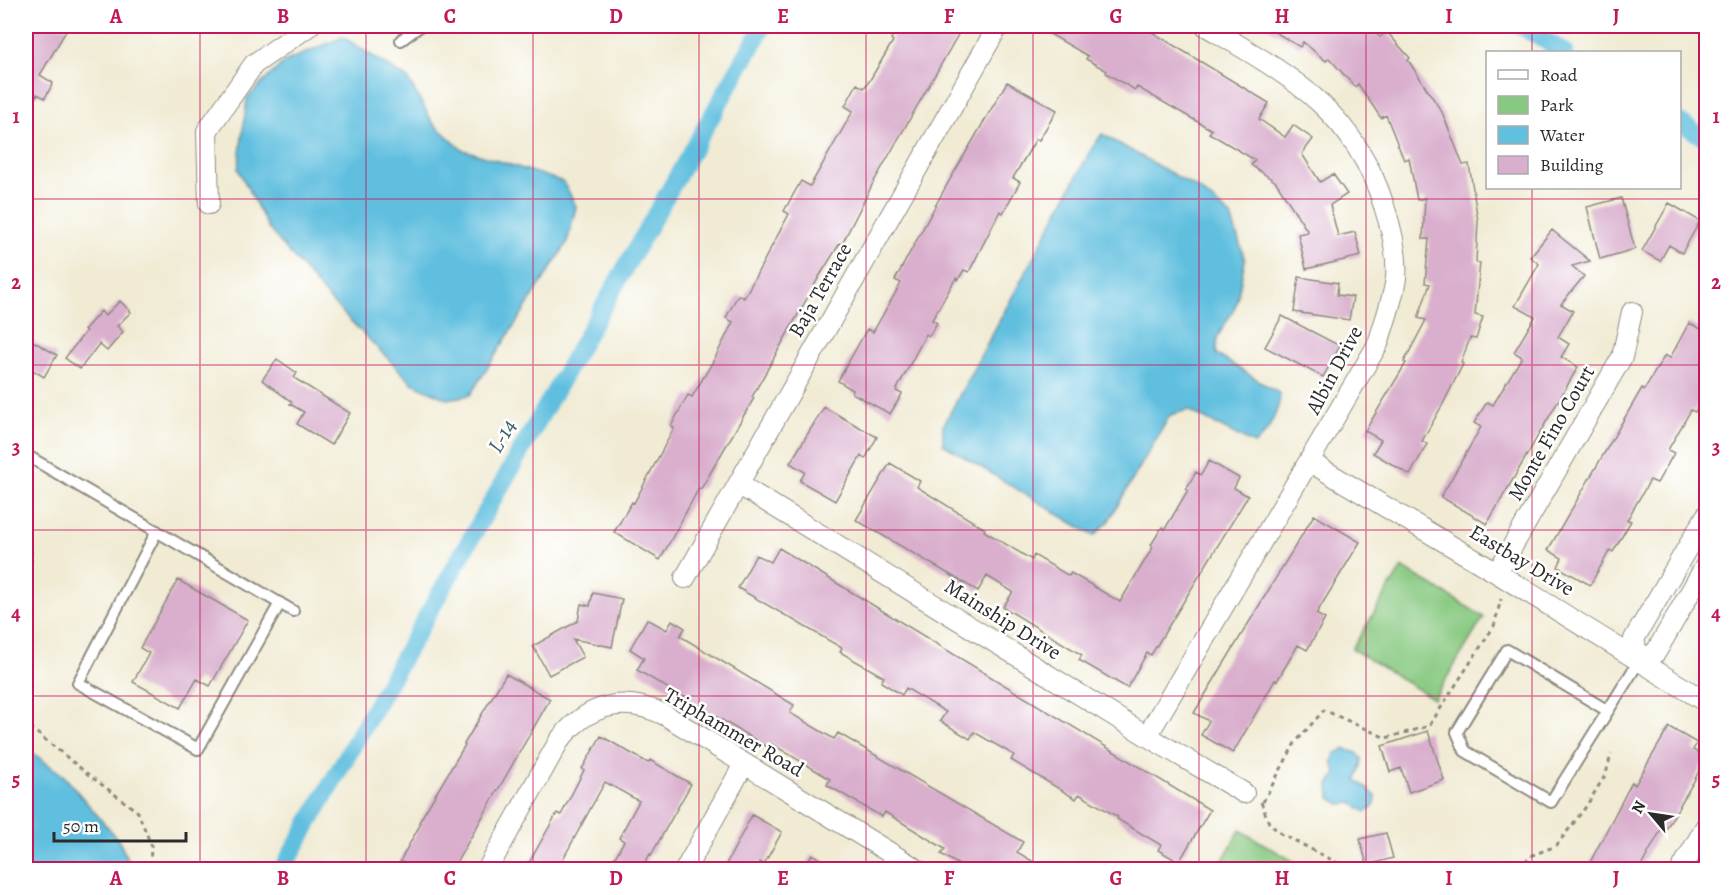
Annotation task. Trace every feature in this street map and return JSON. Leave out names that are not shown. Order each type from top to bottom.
[{"type":"street","points":[[209,204],[207,131],[254,64],[309,26]]},
{"type":"street","name":"Baja Terrace","points":[[685,578],[998,26]]},
{"type":"street","name":"Albin Drive","points":[[1147,736],[1378,344],[1396,277],[1392,230],[1376,179],[1358,146],[1328,108],[1276,67],[1206,26]]},
{"type":"street","name":"Monte Fino Court","points":[[1497,573],[1622,357],[1632,312]]},
{"type":"street","name":"Eastbay Drive","points":[[1310,462],[1707,702]]},
{"type":"street","name":"Mainship Drive","points":[[738,484],[1249,799]]},
{"type":"street","points":[[1707,516],[1634,639],[1639,661],[1656,652],[1707,565]]},
{"type":"street","name":"Triphammer Road","points":[[487,870],[559,741],[577,721],[600,708],[627,704],[653,710],[744,764],[888,862],[918,870]]},
{"type":"street","points":[[685,870],[744,764]]},
{"type":"street","points":[[1682,870],[1707,826]]},
{"type":"lane","points":[[401,40],[420,26]]},
{"type":"lane","points":[[26,454],[293,610]]},
{"type":"lane","points":[[158,531],[78,683],[198,749],[280,603]]},
{"type":"lane","points":[[1608,711],[1508,650],[1457,732],[1465,751],[1551,802],[1608,711],[1639,661]]},
{"type":"path","points":[[26,533],[30,541],[31,568],[26,592]]},
{"type":"path","points":[[1351,870],[1280,833],[1269,823],[1263,802],[1295,743],[1324,710],[1386,738],[1429,726],[1494,626],[1501,599]]},
{"type":"path","points":[[26,709],[32,729],[138,812],[151,844],[150,870]]},
{"type":"path","points":[[1520,870],[1530,856],[1556,846],[1606,774],[1611,754]]},
{"type":"path","points":[[1249,799],[1263,802]]},
{"type":"green space","points":[[1402,567],[1484,617],[1434,699],[1352,649]]},
{"type":"green space","points":[[1240,830],[1300,865],[1298,869],[1218,868]]},
{"type":"water","points":[[343,37],[408,79],[433,123],[461,149],[564,182],[576,207],[567,243],[470,395],[447,399],[412,383],[328,298],[269,229],[238,169],[247,98],[284,62]]},
{"type":"water","points":[[1102,134],[1199,189],[1231,216],[1245,260],[1236,305],[1217,338],[1216,354],[1280,394],[1272,422],[1264,435],[1254,444],[1188,410],[1170,415],[1108,522],[1094,536],[943,444],[943,426],[1092,148]]},
{"type":"water","points":[[26,748],[64,776],[119,841],[132,869],[26,869]]},
{"type":"water","points":[[1344,749],[1357,753],[1362,759],[1357,780],[1376,796],[1374,806],[1366,812],[1352,803],[1341,804],[1330,798],[1329,785],[1336,773],[1332,761],[1336,753]]},
{"type":"building","points":[[26,26],[69,26],[40,75],[53,83],[45,98],[37,94],[26,117]]},
{"type":"building","points":[[898,26],[963,26],[872,185],[842,244],[840,243],[819,277],[752,397],[754,398],[701,489],[699,488],[660,560],[614,532],[632,502],[634,503],[674,428],[671,426],[688,395],[692,397],[715,358],[733,322],[726,318],[738,295],[744,298],[789,214],[784,211],[801,181],[810,186],[853,111],[845,106],[857,84],[864,88],[870,80],[893,41],[891,39]]},
{"type":"building","points":[[1036,26],[1142,26],[1269,103],[1259,119],[1285,137],[1293,125],[1313,139],[1302,154],[1320,182],[1333,174],[1347,194],[1330,205],[1338,236],[1355,232],[1361,256],[1306,269],[1298,234],[1308,232],[1276,182],[1251,165],[1255,160],[1209,133],[1212,130],[1137,87],[1135,90],[1106,73],[1107,71],[1086,59],[1088,56]]},
{"type":"building","points":[[1265,26],[1366,26],[1380,37],[1387,32],[1410,58],[1408,60],[1442,112],[1463,165],[1469,164],[1478,221],[1476,262],[1480,263],[1475,315],[1483,317],[1476,339],[1470,338],[1461,363],[1463,364],[1422,441],[1427,444],[1410,475],[1373,453],[1381,440],[1365,431],[1406,363],[1404,362],[1426,320],[1418,318],[1430,284],[1425,283],[1429,239],[1423,239],[1425,198],[1417,200],[1409,158],[1404,160],[1386,115],[1381,118],[1358,84],[1355,87],[1329,58],[1326,61],[1303,42],[1300,47]]},
{"type":"building","points":[[1007,82],[1057,110],[1039,140],[1036,139],[1013,178],[1020,182],[1003,213],[1000,211],[969,272],[964,270],[958,280],[956,278],[932,320],[937,323],[929,336],[926,334],[896,391],[902,394],[890,414],[852,393],[853,390],[838,381],[867,329],[873,332],[901,283],[895,280]]},
{"type":"building","points":[[1621,198],[1635,249],[1600,259],[1587,207]]},
{"type":"building","points":[[1669,203],[1700,221],[1682,253],[1669,245],[1660,261],[1642,251]]},
{"type":"building","points":[[1552,230],[1590,261],[1572,266],[1584,276],[1561,304],[1573,311],[1558,337],[1569,344],[1561,357],[1578,367],[1487,524],[1441,497],[1481,427],[1474,423],[1487,402],[1493,405],[1522,357],[1514,352],[1535,317],[1515,306],[1539,264],[1530,257]]},
{"type":"building","points":[[1299,277],[1338,283],[1337,295],[1353,297],[1349,320],[1294,312]]},
{"type":"building","points":[[120,301],[131,312],[117,326],[123,332],[107,351],[99,344],[80,369],[65,358],[86,331],[84,330],[101,311],[105,316]]},
{"type":"building","points":[[1282,316],[1340,346],[1323,377],[1265,347]]},
{"type":"building","points":[[1689,323],[1707,332],[1707,408],[1699,404],[1695,412],[1691,410],[1668,450],[1674,453],[1657,483],[1650,480],[1627,520],[1631,521],[1613,552],[1610,550],[1590,585],[1558,567],[1562,558],[1548,550],[1642,388],[1644,390],[1665,355],[1670,358]]},
{"type":"building","points":[[26,337],[57,355],[44,377],[26,366]]},
{"type":"building","points":[[277,359],[297,373],[294,378],[350,413],[331,445],[297,424],[304,412],[290,404],[292,402],[262,380]]},
{"type":"building","points":[[824,407],[877,437],[865,459],[861,456],[835,501],[800,481],[805,472],[790,463]]},
{"type":"building","points":[[1209,461],[1239,478],[1234,488],[1248,496],[1151,655],[1147,653],[1127,688],[1079,660],[1082,655],[1003,607],[1013,592],[987,576],[978,591],[856,520],[890,463],[920,481],[917,487],[985,529],[984,531],[1032,560],[1034,555],[1069,576],[1071,573],[1120,602],[1153,547],[1151,545],[1162,527],[1165,529],[1188,490],[1186,489],[1196,472],[1201,475]]},
{"type":"building","points":[[1314,515],[1360,542],[1316,614],[1325,619],[1307,650],[1298,645],[1233,753],[1201,735],[1209,721],[1194,713]]},
{"type":"building","points":[[779,548],[1210,810],[1179,862],[1158,850],[1161,845],[1117,819],[1118,817],[1079,794],[1076,799],[1011,760],[1014,755],[974,732],[970,739],[940,721],[946,712],[906,688],[902,695],[881,682],[884,677],[840,652],[842,648],[738,588],[756,555],[771,562]]},
{"type":"building","points":[[178,580],[248,620],[210,686],[197,679],[180,708],[133,682],[149,653],[140,648]]},
{"type":"building","points":[[593,593],[622,599],[612,647],[573,639],[583,657],[549,675],[533,646],[578,621],[581,604],[590,606]]},
{"type":"building","points":[[647,619],[667,630],[672,620],[685,628],[680,636],[794,705],[790,713],[834,739],[838,733],[1023,842],[1017,852],[1047,870],[967,870],[941,854],[945,849],[885,812],[882,817],[827,785],[830,779],[772,744],[769,748],[637,670],[644,658],[630,649]]},
{"type":"building","points":[[506,674],[550,699],[452,870],[439,863],[436,870],[414,870],[400,861],[421,823],[419,822]]},
{"type":"building","points":[[1669,727],[1697,743],[1693,750],[1706,757],[1665,831],[1662,828],[1639,870],[1586,870],[1632,782],[1635,785]]},
{"type":"building","points":[[1428,731],[1444,780],[1409,792],[1401,768],[1390,772],[1382,746]]},
{"type":"building","points":[[601,736],[648,763],[650,760],[691,784],[651,855],[641,870],[608,870],[624,841],[619,838],[639,801],[605,782],[557,870],[525,870],[557,813],[561,815],[584,770],[582,769]]},
{"type":"building","points":[[752,815],[782,832],[764,864],[759,862],[755,870],[723,870]]},
{"type":"building","points":[[1386,833],[1393,858],[1367,865],[1360,839]]},
{"type":"building","points":[[812,854],[840,870],[803,870]]},
{"type":"waterway","name":"L-14","points":[[282,870],[763,26]]},
{"type":"waterway","points":[[1520,26],[1563,51]]},
{"type":"waterway","points":[[1681,123],[1706,139]]}]
